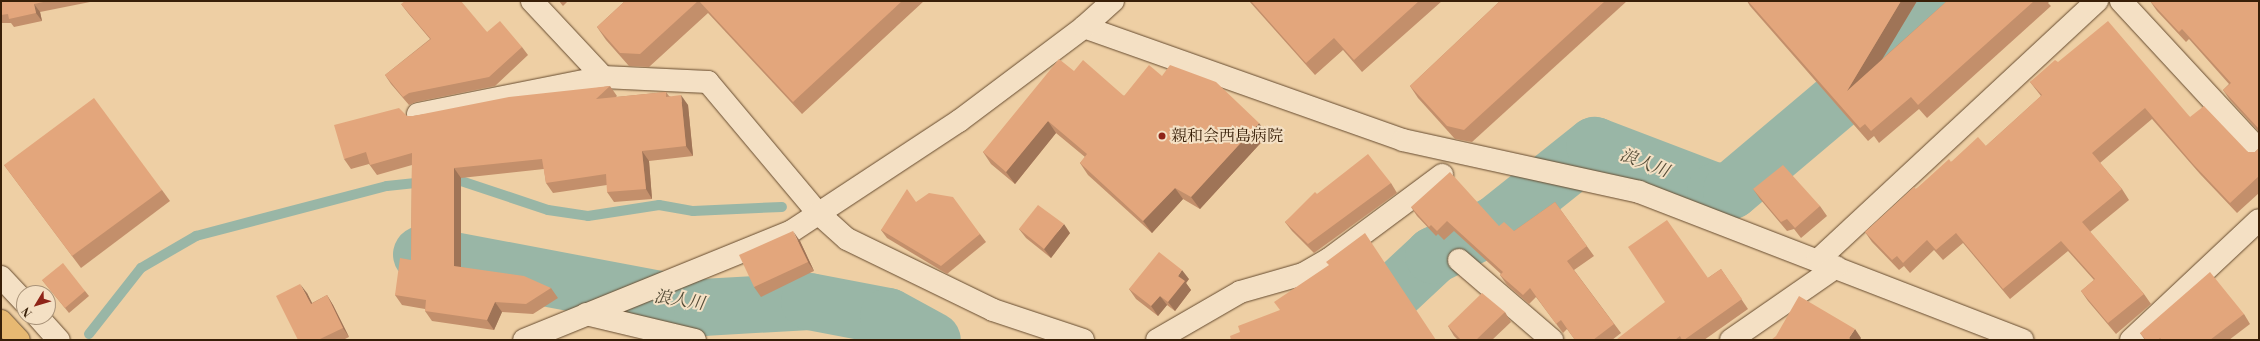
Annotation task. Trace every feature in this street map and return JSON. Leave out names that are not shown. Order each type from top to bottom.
[{"type":"highway","points":[[1,321],[20,340]]},
{"type":"street","points":[[532,1],[603,77]]},
{"type":"street","points":[[524,340],[792,231],[959,121],[1084,27],[1113,1]]},
{"type":"street","points":[[1731,340],[1827,263],[2097,1]]},
{"type":"street","points":[[2120,1],[2259,150]]},
{"type":"street","points":[[1084,27],[1403,140],[1639,192],[1827,263],[1978,333],[2022,340]]},
{"type":"street","points":[[418,114],[603,77],[708,82],[818,213],[847,238],[993,310],[1083,340]]},
{"type":"street","points":[[1157,340],[1240,292],[1302,274],[1329,259],[1442,174]]},
{"type":"street","points":[[2131,340],[2259,220]]},
{"type":"street","points":[[1459,260],[1548,339]]},
{"type":"street","points":[[1,277],[16,293]]},
{"type":"street","points":[[586,314],[695,340]]},
{"type":"street","points":[[46,325],[60,340]]},
{"type":"building","points":[[1,1],[48,1],[34,4],[36,13],[9,19],[8,14],[1,15]]},
{"type":"building","points":[[405,1],[461,1],[487,32],[500,21],[522,47],[489,77],[409,93],[403,97],[385,75],[431,39],[401,4]]},
{"type":"building","points":[[625,1],[698,1],[640,54],[620,53],[597,27]]},
{"type":"building","points":[[699,1],[902,1],[793,102]]},
{"type":"building","points":[[1251,1],[1419,1],[1354,60],[1334,38],[1306,63]]},
{"type":"building","points":[[1500,1],[1605,1],[1464,130],[1447,126],[1410,86]]},
{"type":"building","points":[[1748,1],[1901,1],[1847,91],[1947,1],[2034,1],[1918,105],[1911,97],[1871,131],[1865,124],[1860,128]]},
{"type":"building","points":[[2150,1],[2259,1],[2259,129],[2223,90],[2231,83],[2182,29],[2179,32]]},
{"type":"building","points":[[2108,21],[2190,117],[2204,106],[2248,152],[2255,152],[2259,148],[2259,176],[2230,203],[2193,164],[2145,108],[2092,153],[2122,189],[2082,222],[2144,294],[2108,323],[2081,291],[2095,279],[2061,241],[2003,289],[1956,233],[1936,250],[1927,240],[1903,263],[1897,256],[1892,260],[1865,232],[1914,187],[1916,189],[1949,159],[1951,162],[1978,137],[1986,146],[2042,95],[2030,82],[2055,60],[2058,62]]},
{"type":"building","points":[[1059,59],[1074,71],[1083,60],[1124,96],[1149,65],[1162,76],[1170,65],[1216,82],[1259,123],[1191,197],[1175,188],[1143,221],[1080,163],[1087,154],[1048,121],[1006,172],[983,152]]},
{"type":"building","points":[[610,86],[596,99],[666,92],[666,97],[681,95],[686,146],[642,151],[646,189],[607,192],[606,174],[546,183],[542,159],[454,168],[454,266],[524,276],[551,288],[526,304],[495,302],[487,320],[425,311],[426,300],[395,295],[400,258],[411,260],[412,153],[370,165],[366,152],[344,159],[334,125],[399,108],[407,116],[413,116],[509,97]]},
{"type":"building","points":[[94,98],[162,190],[72,256],[4,165]]},
{"type":"building","points":[[1368,154],[1391,183],[1308,244],[1285,222],[1315,192],[1317,194]]},
{"type":"building","points":[[1783,165],[1820,206],[1795,228],[1787,219],[1781,222],[1753,189]]},
{"type":"building","points":[[1450,172],[1499,226],[1504,222],[1514,231],[1555,202],[1587,246],[1567,261],[1614,324],[1593,340],[1575,340],[1561,320],[1556,324],[1530,288],[1523,295],[1500,275],[1503,272],[1447,221],[1437,231],[1431,225],[1429,227],[1411,207]]},
{"type":"building","points":[[907,189],[916,202],[929,193],[953,197],[980,234],[941,266],[881,230]]},
{"type":"building","points":[[1038,205],[1064,224],[1044,249],[1019,229]]},
{"type":"building","points":[[1667,220],[1708,278],[1721,269],[1742,299],[1684,340],[1682,340],[1680,336],[1675,340],[1618,340],[1617,339],[1665,302],[1628,247]]},
{"type":"building","points":[[793,231],[808,262],[754,287],[739,255]]},
{"type":"building","points":[[1365,233],[1436,340],[1231,340],[1230,336],[1240,332],[1238,326],[1280,310],[1274,302],[1329,265],[1326,262]]},
{"type":"building","points":[[1159,252],[1182,270],[1178,276],[1185,281],[1168,302],[1160,296],[1151,306],[1129,289]]},
{"type":"building","points":[[63,263],[85,291],[65,308],[56,297],[56,285],[46,285],[42,280]]},
{"type":"building","points":[[2210,272],[2244,314],[2210,340],[2162,340],[2160,338],[2158,340],[2146,340],[2140,333]]},
{"type":"building","points":[[300,284],[311,304],[327,295],[343,328],[318,340],[298,340],[276,296]]},
{"type":"building","points":[[1482,293],[1505,312],[1476,340],[1461,340],[1448,326]]},
{"type":"building","points":[[1799,296],[1855,329],[1849,338],[1851,340],[1771,340],[1776,336]]},
{"type":"waterway","name":"浪人川","points":[[1342,340],[1433,255],[1495,224],[1594,145],[1715,191],[1731,190],[1920,30],[1939,1]]},
{"type":"waterway","points":[[449,180],[455,179],[548,210],[588,216],[659,205],[693,211],[782,207]]},
{"type":"waterway","points":[[89,334],[141,268],[196,236],[387,186],[425,182]]},
{"type":"waterway","name":"浪人川","points":[[421,254],[702,307],[809,301],[888,316],[932,340]]},
{"type":"place","name":"親和会西島病院","points":[[1162,136]]}]
